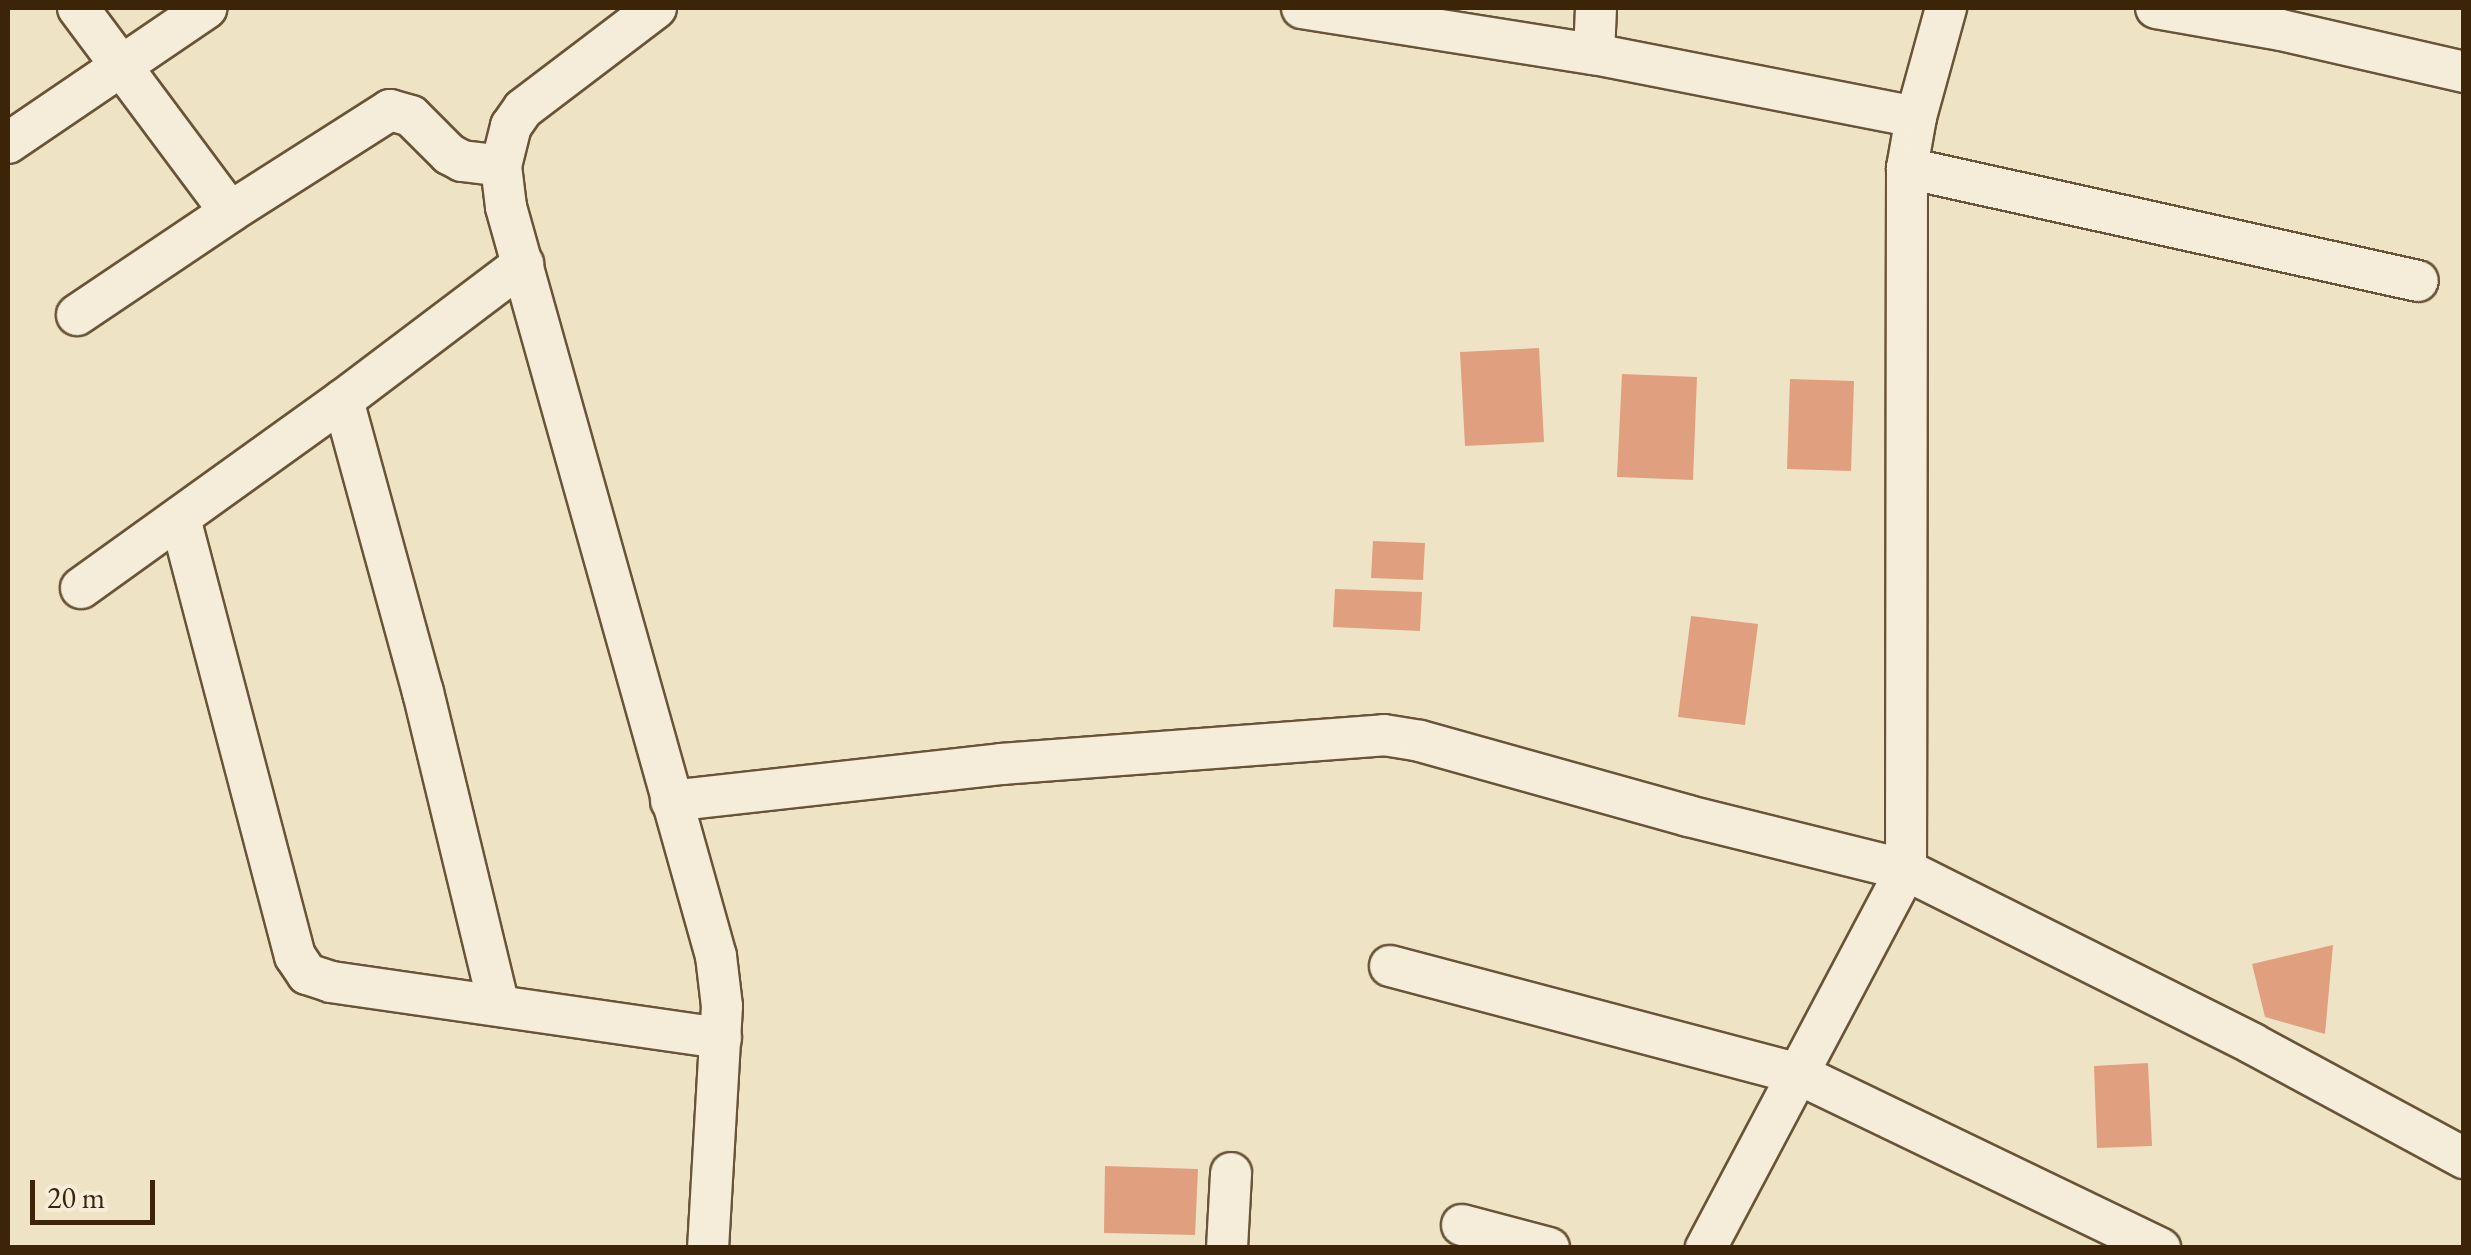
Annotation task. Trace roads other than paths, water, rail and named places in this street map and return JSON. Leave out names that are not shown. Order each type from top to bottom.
[{"type":"street","points":[[78,8],[230,212]]},
{"type":"street","points":[[8,143],[207,8]]},
{"type":"street","points":[[656,8],[523,108],[511,126],[501,166],[506,206],[716,956],[720,1038],[708,1248]]},
{"type":"street","points":[[1302,8],[1594,54],[1916,117]]},
{"type":"street","points":[[1594,54],[1596,8]]},
{"type":"street","points":[[1706,1248],[1906,870],[1906,168],[1946,8]]},
{"type":"street","points":[[2156,8],[2281,30],[2464,72]]},
{"type":"street","points":[[76,315],[390,110],[411,116],[449,154],[462,161],[501,166]]},
{"type":"street","points":[[1906,168],[2418,280]]},
{"type":"street","points":[[80,588],[344,400],[523,264]]},
{"type":"street","points":[[344,400],[423,692],[498,1003]]},
{"type":"street","points":[[180,518],[295,956],[307,974],[320,980],[720,1038]]},
{"type":"street","points":[[671,801],[1001,764],[1384,734],[1906,870],[2253,1044],[2464,1158]]},
{"type":"street","points":[[1390,966],[1798,1074],[2160,1248]]},
{"type":"street","points":[[1227,1248],[1231,1173]]},
{"type":"street","points":[[1462,1226],[1549,1248]]}]
